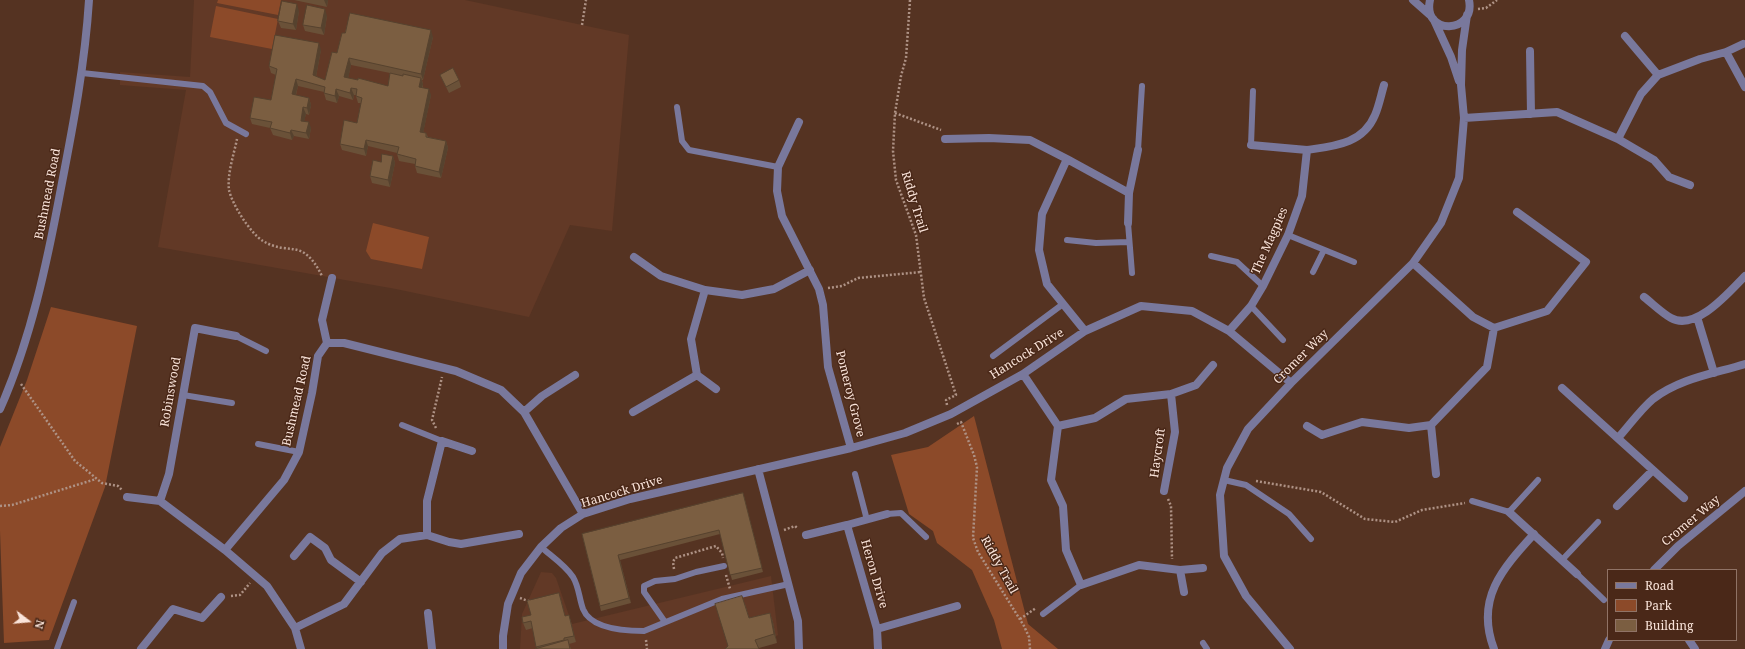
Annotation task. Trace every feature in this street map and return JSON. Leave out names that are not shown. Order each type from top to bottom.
[{"type":"street","name":"Bushmead Road","points":[[0,409],[22,355],[49,251],[79,98],[89,0]]},
{"type":"street","points":[[1413,0],[1432,18],[1445,27],[1451,27],[1463,20],[1469,6]]},
{"type":"street","points":[[1430,0],[1428,9],[1432,18]]},
{"type":"street","name":"Cromer Way","points":[[1289,649],[1246,596],[1224,556],[1220,495],[1227,468],[1248,429],[1291,383],[1413,263],[1441,223],[1459,178],[1464,118],[1461,85],[1462,50],[1469,6]]},
{"type":"street","name":"Cromer Way","points":[[1432,18],[1451,57],[1461,85]]},
{"type":"street","points":[[1625,36],[1658,75]]},
{"type":"street","points":[[1618,139],[1641,94],[1658,75],[1700,59],[1726,52],[1743,44]]},
{"type":"street","points":[[1530,51],[1530,114]]},
{"type":"street","points":[[1726,52],[1745,87]]},
{"type":"street","points":[[1251,145],[1307,150],[1343,145],[1361,133],[1375,116],[1384,85]]},
{"type":"street","points":[[1464,118],[1557,112],[1618,139],[1654,160],[1669,177],[1690,185]]},
{"type":"street","name":"Pomeroy Grove","points":[[799,122],[778,167],[777,191],[782,216],[819,289],[823,305],[828,367],[851,448]]},
{"type":"street","points":[[945,139],[989,138],[1030,140],[1129,193]]},
{"type":"street","points":[[1128,223],[1129,193],[1138,150]]},
{"type":"street","name":"The Magpies","points":[[1229,331],[1251,306],[1263,286],[1288,235],[1302,196],[1307,150]]},
{"type":"street","points":[[1067,159],[1042,214],[1039,250],[1047,284],[1085,331]]},
{"type":"street","points":[[1413,263],[1472,317],[1494,328],[1547,311],[1586,262],[1517,212]]},
{"type":"street","points":[[634,257],[661,276],[705,290],[742,295],[774,289],[810,270]]},
{"type":"street","points":[[1644,297],[1672,319],[1682,320],[1697,317],[1712,309],[1745,276]]},
{"type":"street","points":[[332,278],[322,320],[327,343],[344,343],[444,367],[502,390],[524,412],[584,514]]},
{"type":"street","points":[[705,290],[691,340],[697,375],[716,389]]},
{"type":"street","name":"Hancock Drive","points":[[503,649],[504,629],[508,604],[521,573],[541,547],[561,528],[584,514],[630,499],[851,448],[905,433],[951,414],[1023,374],[1085,331],[1141,306],[1192,310],[1229,331],[1291,383]]},
{"type":"street","points":[[1697,317],[1714,373]]},
{"type":"street","name":"Robinswood","points":[[160,501],[169,474],[195,328],[236,336]]},
{"type":"street","points":[[1307,426],[1322,435],[1362,422],[1409,428],[1431,425],[1486,367],[1494,328]]},
{"type":"street","name":"Bushmead Road","points":[[225,550],[284,480],[298,452],[312,394],[318,356],[327,343]]},
{"type":"street","points":[[1618,438],[1652,400],[1671,387],[1692,378],[1745,364]]},
{"type":"street","points":[[1058,426],[1095,418],[1126,399],[1171,394],[1196,385],[1213,365]]},
{"type":"street","points":[[1023,374],[1058,426],[1051,480],[1063,506],[1066,550],[1081,585],[1139,565],[1176,570],[1203,568]]},
{"type":"street","points":[[524,412],[542,396],[575,375]]},
{"type":"street","points":[[633,412],[697,375]]},
{"type":"street","points":[[1562,388],[1618,438],[1652,471],[1684,498]]},
{"type":"street","name":"Haycroft","points":[[1164,491],[1175,432],[1171,394]]},
{"type":"street","points":[[1431,425],[1436,474]]},
{"type":"street","points":[[427,535],[427,501],[442,441],[472,451]]},
{"type":"street","points":[[758,469],[798,621],[799,649]]},
{"type":"street","points":[[1617,506],[1652,471]]},
{"type":"street","name":"Cromer Way","points":[[1655,569],[1678,546],[1745,492]]},
{"type":"street","points":[[127,496],[160,501],[225,550],[267,586],[295,628],[301,649]]},
{"type":"street","points":[[1509,512],[1577,574]]},
{"type":"street","points":[[806,535],[887,514]]},
{"type":"street","name":"Heron Drive","points":[[847,525],[877,629],[878,649]]},
{"type":"street","points":[[295,628],[344,604],[382,553],[400,539],[427,535],[449,542],[462,544],[519,534]]},
{"type":"street","points":[[1494,649],[1489,636],[1488,610],[1494,586],[1506,564],[1534,534]]},
{"type":"street","points":[[294,556],[310,537],[325,548],[332,560],[361,582]]},
{"type":"street","points":[[1176,570],[1184,592]]},
{"type":"street","points":[[141,649],[173,608],[202,618],[221,597]]},
{"type":"street","points":[[877,629],[957,606]]},
{"type":"street","points":[[428,613],[432,649]]},
{"type":"lane","points":[[82,73],[203,86],[210,92],[226,123],[246,134]]},
{"type":"lane","points":[[1138,150],[1142,86]]},
{"type":"lane","points":[[1251,145],[1253,91]]},
{"type":"lane","points":[[677,107],[682,141],[689,150],[778,167]]},
{"type":"lane","points":[[1128,223],[1132,273]]},
{"type":"lane","points":[[1288,235],[1354,262]]},
{"type":"lane","points":[[1067,240],[1096,243],[1129,242]]},
{"type":"lane","points":[[1313,272],[1324,250]]},
{"type":"lane","points":[[1211,256],[1237,262],[1263,286]]},
{"type":"lane","points":[[993,356],[1063,304]]},
{"type":"lane","points":[[1251,306],[1283,340]]},
{"type":"lane","points":[[236,336],[266,351]]},
{"type":"lane","points":[[183,395],[232,403]]},
{"type":"lane","points":[[402,425],[442,441]]},
{"type":"lane","points":[[258,444],[298,452]]},
{"type":"lane","points":[[855,474],[867,520]]},
{"type":"lane","points":[[1224,480],[1246,485],[1289,514],[1311,539]]},
{"type":"lane","points":[[1472,501],[1509,512],[1538,480]]},
{"type":"lane","points":[[887,514],[901,513],[926,537]]},
{"type":"lane","points":[[1562,560],[1598,522]]},
{"type":"lane","points":[[541,547],[573,577],[579,592],[583,610],[588,618],[602,625],[633,631],[644,631],[722,599],[789,584]]},
{"type":"lane","points":[[665,622],[643,590],[644,586],[650,583],[724,566]]},
{"type":"lane","points":[[1577,574],[1604,600]]},
{"type":"lane","points":[[1043,614],[1081,585]]},
{"type":"lane","points":[[57,649],[74,602]]},
{"type":"lane","points":[[1203,643],[1207,649]]},
{"type":"path","points":[[582,25],[586,0]]},
{"type":"path","name":"Riddy Trail","points":[[910,0],[906,58],[901,76],[895,113],[893,151],[896,180],[916,235],[924,298],[956,395],[946,400]]},
{"type":"path","points":[[1469,6],[1486,8],[1497,0]]},
{"type":"path","points":[[895,113],[941,130],[945,139]]},
{"type":"path","points":[[239,130],[230,171],[229,190],[246,224],[262,240],[277,246],[294,248],[308,254],[316,264],[322,277]]},
{"type":"path","points":[[819,289],[842,286],[858,278],[921,272]]},
{"type":"path","points":[[442,441],[432,420],[444,367]]},
{"type":"path","points":[[21,383],[75,461],[102,483],[118,486],[127,496]]},
{"type":"path","name":"Riddy Trail","points":[[955,425],[961,422],[974,454],[977,467],[973,538],[978,552],[1024,626],[1029,637],[1030,649]]},
{"type":"path","points":[[0,506],[12,505],[97,479]]},
{"type":"path","points":[[1246,485],[1258,480],[1321,492],[1365,519],[1395,522],[1422,510],[1472,501]]},
{"type":"path","points":[[1164,491],[1171,506],[1176,570]]},
{"type":"path","points":[[783,530],[795,526],[806,535]]},
{"type":"path","points":[[675,578],[673,562],[675,558],[716,546],[722,553],[730,592]]},
{"type":"path","points":[[221,597],[240,595],[256,577]]},
{"type":"path","points":[[512,594],[532,603]]},
{"type":"shaded area","points":[[194,0],[465,0],[629,35],[612,231],[570,225],[529,317],[396,289],[158,247],[186,90],[120,85],[120,72],[190,77]]},
{"type":"shaded area","points":[[541,572],[552,573],[556,578],[572,624],[771,576],[778,635],[758,649],[520,649],[522,614]]},
{"type":"green space","points":[[218,0],[281,0],[278,15],[217,3]]},
{"type":"green space","points":[[216,6],[278,19],[272,49],[210,37]]},
{"type":"green space","points":[[373,223],[429,237],[422,269],[371,259],[366,251]]},
{"type":"green space","points":[[51,307],[137,326],[105,487],[49,640],[4,643],[0,531],[0,447],[27,380]]},
{"type":"green space","points":[[974,416],[1028,624],[1058,649],[1002,649],[994,620],[972,570],[937,543],[933,531],[909,514],[891,455],[928,447]]},
{"type":"building","points":[[282,1],[297,4],[293,24],[278,21]]},
{"type":"building","points":[[307,5],[325,9],[321,28],[303,25]]},
{"type":"building","points":[[350,13],[431,30],[421,74],[349,58],[344,77],[358,80],[358,78],[388,86],[390,73],[421,78],[419,87],[429,89],[420,132],[426,133],[426,137],[446,141],[439,172],[415,166],[416,159],[397,154],[399,147],[366,140],[364,149],[340,144],[344,120],[357,123],[362,98],[356,96],[357,89],[351,88],[350,93],[336,89],[335,96],[324,93],[325,87],[296,79],[292,94],[309,98],[307,108],[303,107],[301,121],[309,122],[306,133],[291,130],[290,133],[270,128],[272,122],[250,118],[254,97],[271,100],[277,69],[269,66],[275,35],[319,43],[313,75],[325,80],[332,52],[337,53],[342,33],[345,33]]},
{"type":"building","points":[[453,68],[459,80],[446,87],[440,75]]},
{"type":"building","points":[[382,154],[393,156],[388,180],[370,176],[373,160],[381,162]]},
{"type":"building","points":[[743,493],[762,568],[730,575],[719,530],[618,555],[629,598],[600,606],[582,534]]},
{"type":"building","points":[[559,593],[565,616],[569,615],[574,636],[536,647],[531,621],[523,623],[522,617],[531,615],[527,601]]},
{"type":"building","points":[[742,596],[749,618],[770,613],[774,634],[755,640],[759,649],[725,649],[728,646],[715,604]]},
{"type":"building","points":[[568,640],[570,649],[535,649]]}]
